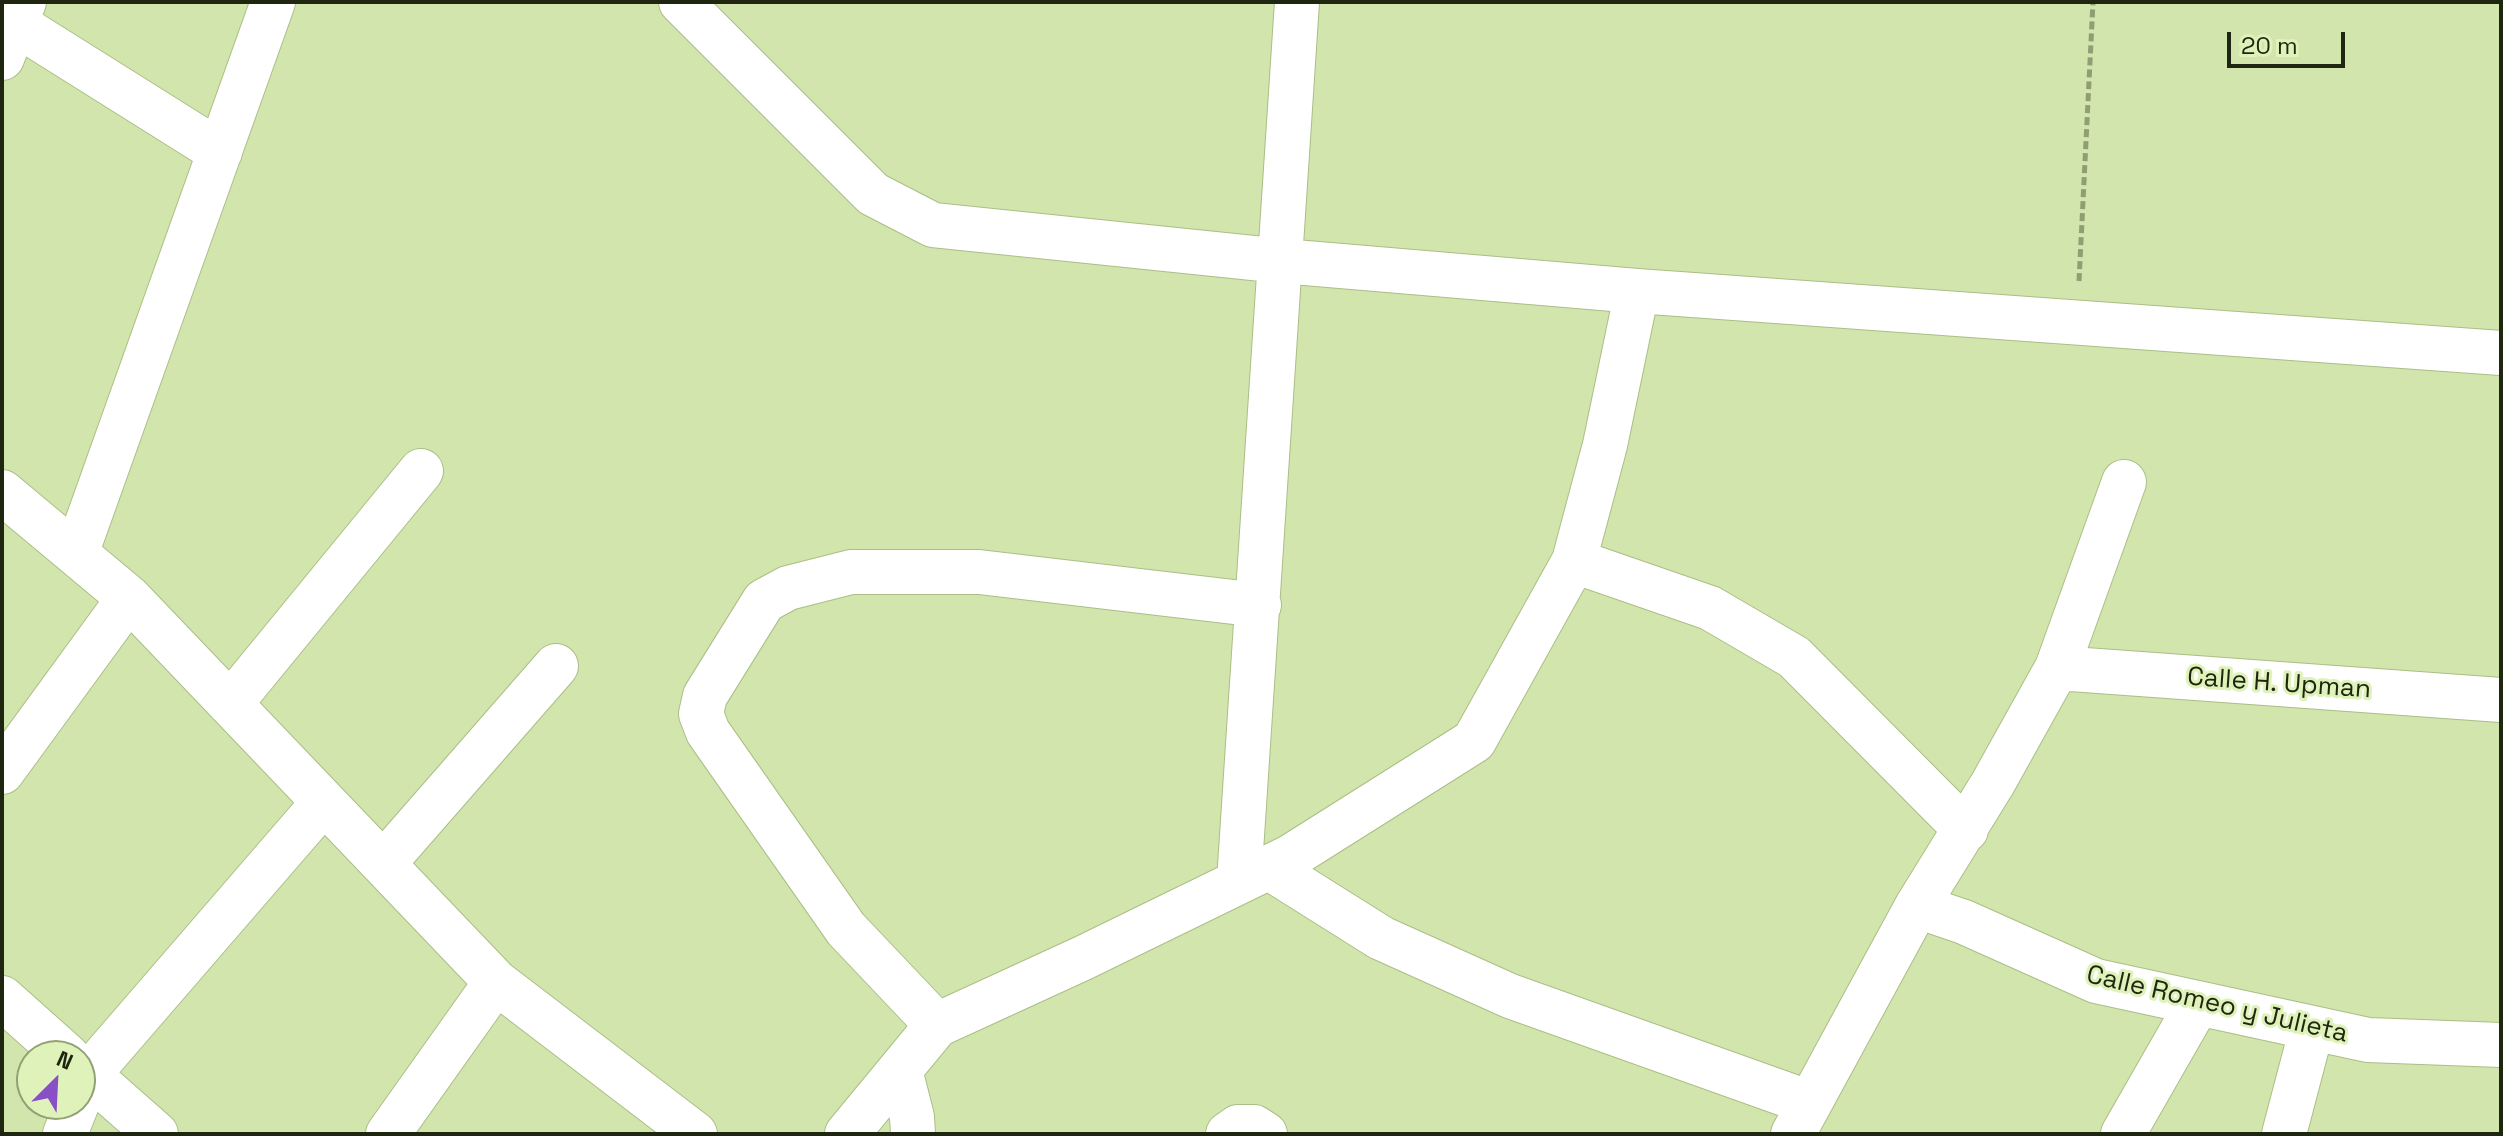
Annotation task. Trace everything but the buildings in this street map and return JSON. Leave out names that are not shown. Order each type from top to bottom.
[{"type":"street","points":[[76,554],[273,2]]},
{"type":"street","points":[[681,2],[873,194],[933,225],[1282,261],[1637,291],[2501,353]]},
{"type":"street","points":[[1254,874],[1259,605],[1297,2]]},
{"type":"street","points":[[11,24],[220,152]]},
{"type":"street","points":[[847,1134],[937,1025],[1290,857],[1474,741],[1574,561],[1605,445],[1637,291]]},
{"type":"street","points":[[230,704],[421,471]]},
{"type":"street","points":[[1254,874],[1381,938],[1510,996],[1802,1119],[1917,906],[1966,830],[2057,668],[2124,482]]},
{"type":"street","points":[[2,492],[129,598],[496,982],[689,1133]]},
{"type":"street","points":[[1574,561],[1710,608],[1794,657],[1966,830]]},
{"type":"street","points":[[937,1025],[846,929],[708,732],[701,714],[705,696],[764,601],[788,588],[851,572],[979,572],[1259,605]]},
{"type":"street","points":[[2,772],[129,598]]},
{"type":"street","points":[[383,864],[556,666]]},
{"type":"street","name":"Calle H. Upman","points":[[2057,668],[2501,700]]},
{"type":"street","points":[[96,1060],[324,802]]},
{"type":"street","name":"Calle Romeo y Julieta","points":[[1917,906],[1964,922],[2096,981],[2368,1040],[2501,1045]]},
{"type":"street","points":[[388,1134],[496,982]]},
{"type":"street","points":[[2,998],[41,1040]]},
{"type":"street","points":[[2123,1134],[2198,1003]]},
{"type":"street","points":[[2284,1134],[2312,1028]]},
{"type":"street","points":[[900,1070],[917,1128]]},
{"type":"street","points":[[96,1092],[156,1134]]},
{"type":"street","points":[[1228,1134],[1238,1127],[1254,1127],[1265,1134]]},
{"type":"path","points":[[2077,323],[2093,2]]}]
